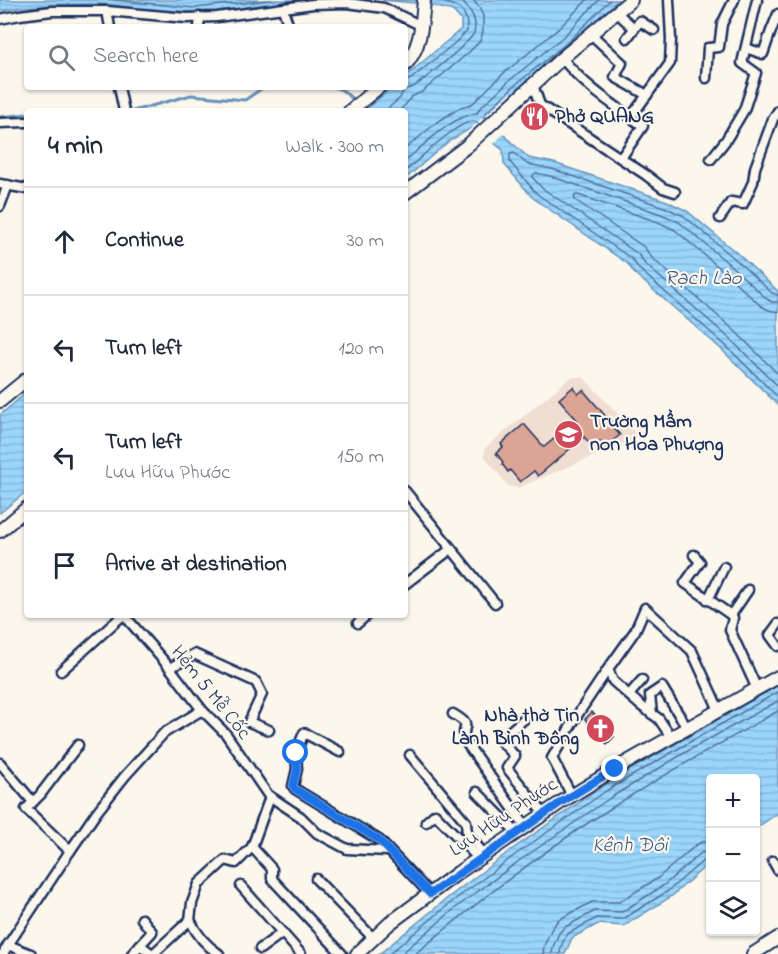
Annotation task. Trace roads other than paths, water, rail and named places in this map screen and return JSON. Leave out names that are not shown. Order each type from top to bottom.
[{"type":"street","points":[[408,61],[415,51],[422,26],[424,0]]},
{"type":"street","points":[[408,191],[467,146],[562,58],[631,0]]},
{"type":"street","points":[[631,117],[670,63],[669,0]]},
{"type":"street","points":[[706,78],[708,48],[719,46],[722,24],[734,0]]},
{"type":"street","points":[[711,159],[726,140],[744,110],[756,73],[742,63],[757,0]]},
{"type":"street","points":[[0,20],[52,11],[107,11],[187,18],[199,22],[313,4],[347,3],[384,8],[422,26]]},
{"type":"street","points":[[283,9],[288,24]]},
{"type":"street","points":[[107,11],[109,24]]},
{"type":"street","points":[[616,12],[634,28]]},
{"type":"street","points":[[746,48],[763,54],[778,14]]},
{"type":"street","points":[[627,38],[640,21],[654,30]]},
{"type":"street","points":[[591,34],[622,63],[615,77],[647,96]]},
{"type":"street","points":[[562,58],[576,76],[643,126],[621,158]]},
{"type":"street","points":[[533,85],[540,105],[663,188],[675,192]]},
{"type":"street","points":[[120,90],[123,107]]},
{"type":"street","points":[[354,108],[374,90]]},
{"type":"street","points":[[720,218],[730,202],[743,204],[753,182],[755,168],[773,119],[778,111]]},
{"type":"street","points":[[0,123],[24,122]]},
{"type":"street","points":[[0,206],[4,185],[24,188]]},
{"type":"street","points":[[0,401],[24,381]]},
{"type":"street","points":[[408,495],[495,603]]},
{"type":"street","points":[[0,531],[24,511]]},
{"type":"street","points":[[408,583],[451,549]]},
{"type":"street","points":[[694,555],[700,562],[686,583],[731,615],[733,618],[730,630],[757,689]]},
{"type":"street","points":[[708,600],[724,567]]},
{"type":"street","points":[[731,615],[748,590]]},
{"type":"street","points":[[572,796],[552,758],[608,669],[635,631],[645,608],[692,651],[719,710]]},
{"type":"street","points":[[61,671],[121,618]]},
{"type":"street","name":"Hẻm 5 Mễ Cốc","points":[[127,618],[170,668],[202,710],[226,734],[270,797]]},
{"type":"street","points":[[358,623],[364,618]]},
{"type":"street","points":[[778,624],[771,635],[778,646]]},
{"type":"street","points":[[170,668],[194,654],[256,682],[262,694],[249,722],[269,730]]},
{"type":"street","points":[[608,669],[613,681],[659,719],[671,737]]},
{"type":"street","name":"Lưu Hữu Phước","points":[[357,954],[390,923],[544,814],[671,737],[778,677]]},
{"type":"street","points":[[629,695],[642,680]]},
{"type":"street","points":[[652,714],[650,695],[662,687],[687,728]]},
{"type":"street","points":[[3,954],[96,813],[125,776],[164,733],[202,710]]},
{"type":"street","points":[[453,714],[465,723],[463,736],[465,741],[522,830]]},
{"type":"street","points":[[524,719],[500,740],[515,756],[507,768],[544,814]]},
{"type":"street","points":[[340,752],[304,734],[296,753],[297,769],[293,786],[379,840],[430,894]]},
{"type":"street","points":[[70,851],[26,809],[40,795],[78,745]]},
{"type":"street","points":[[410,755],[466,822],[467,834],[482,857]]},
{"type":"street","points":[[0,763],[33,802]]},
{"type":"street","points":[[477,792],[522,830]]},
{"type":"street","points":[[219,954],[198,935],[190,920],[192,903],[200,884],[225,860],[236,863],[252,847],[270,797],[301,817],[317,833],[347,849],[388,851]]},
{"type":"street","points":[[426,822],[435,814],[482,857]]},
{"type":"street","points":[[252,847],[272,869],[272,879],[342,954]]},
{"type":"street","points":[[773,861],[778,870]]},
{"type":"street","points":[[316,879],[373,939]]},
{"type":"street","points":[[242,886],[301,954]]},
{"type":"street","points":[[132,954],[152,932],[142,919]]},
{"type":"street","points":[[140,945],[152,954],[190,920]]},
{"type":"street","points":[[260,949],[282,933]]},
{"type":"street","points":[[753,954],[778,938]]},
{"type":"street","points":[[8,945],[31,954]]},
{"type":"water","points":[[0,0],[321,0],[195,15],[98,4],[20,7],[0,11]]},
{"type":"water","name":"Rạch Lào","points":[[382,0],[618,0],[573,45],[518,90],[489,118],[529,158],[554,163],[667,201],[687,211],[778,291],[778,405],[720,348],[634,273],[628,264],[533,198],[504,164],[503,150],[473,127],[449,141],[408,176],[408,108],[368,108],[389,90],[408,90],[408,74],[461,29],[461,20],[453,11],[426,4]]},
{"type":"water","points":[[24,395],[24,493],[0,513],[0,415]]},
{"type":"water","name":"Kênh Đôi","points":[[778,685],[778,813],[760,825],[760,774],[706,774],[706,866],[672,896],[624,926],[598,924],[572,938],[565,954],[379,954],[511,850],[603,786]]},
{"type":"waterway","points":[[144,108],[191,95],[245,100],[260,90]]},
{"type":"waterway","points":[[342,90],[355,101]]},
{"type":"waterway","points":[[0,117],[24,114]]},
{"type":"place","name":"Phở QUANG","points":[[534,117]]},
{"type":"place","name":"Trường Mầm non Hoa Phượng","points":[[569,434]]},
{"type":"place","name":"Nhà thờ Tin Lành Bình Đông","points":[[600,728]]}]
